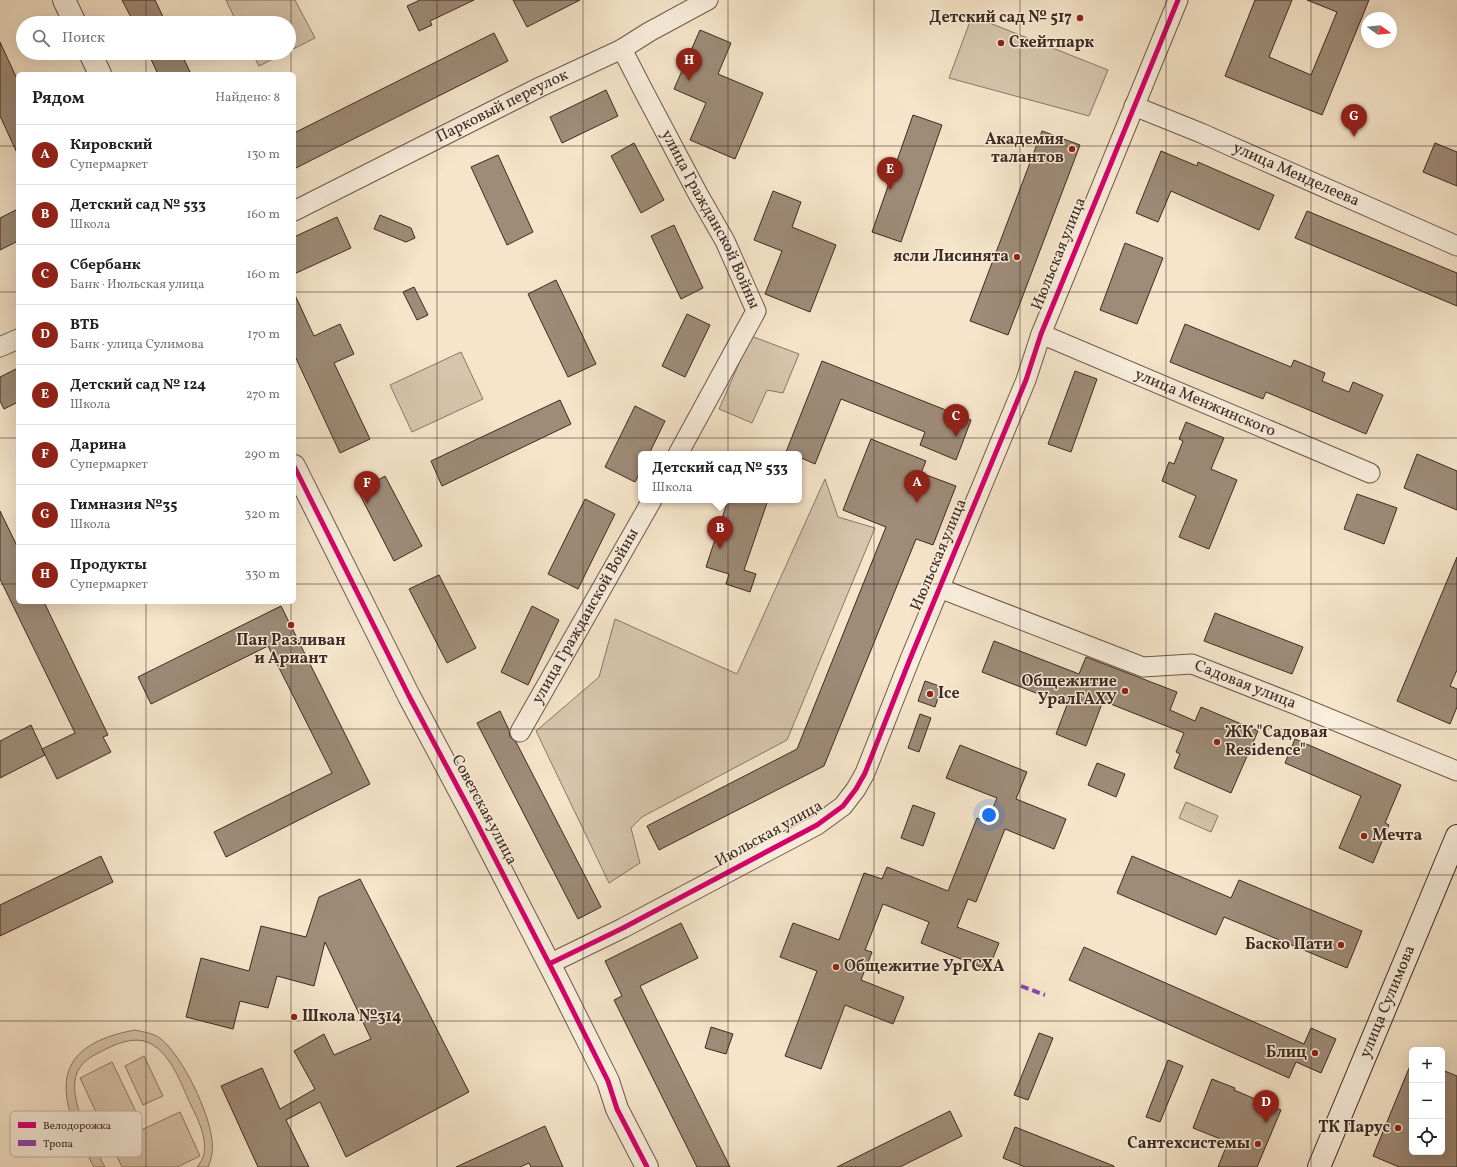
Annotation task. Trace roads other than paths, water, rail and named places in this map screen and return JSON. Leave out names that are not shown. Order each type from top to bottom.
[{"type":"street","points":[[64,0],[72,16]]},
{"type":"street","name":"Парковый переулок","points":[[296,210],[534,90],[622,49],[649,32],[708,0]]},
{"type":"street","name":"Июльская улица","points":[[549,964],[623,928],[817,825],[843,806],[856,789],[865,773],[939,588],[1026,380],[1041,334],[1178,0]]},
{"type":"street","name":"улица Гражданской Войны","points":[[622,49],[698,194],[725,241],[756,311],[680,451]]},
{"type":"street","points":[[93,60],[99,72]]},
{"type":"street","name":"улица Менделеева","points":[[1134,106],[1202,133],[1457,246]]},
{"type":"street","name":"улица Менжинского","points":[[1041,334],[1370,473]]},
{"type":"street","points":[[0,347],[16,340]]},
{"type":"street","name":"Советская улица","points":[[296,470],[409,696],[472,814],[608,1081],[617,1110],[647,1167]]},
{"type":"street","name":"улица Гражданской Войны","points":[[520,732],[650,503]]},
{"type":"street","name":"Садовая улица","points":[[939,588],[1143,667],[1192,664],[1457,771]]},
{"type":"street","name":"улица Сулимова","points":[[1318,1167],[1457,836]]},
{"type":"place","name":"Детский сад № 517","points":[[1080,18]]},
{"type":"place","name":"Скейтпарк","points":[[1001,43]]},
{"type":"place","name":"Продукты","points":[[689,81]]},
{"type":"place","name":"Гимназия №35","points":[[1354,137]]},
{"type":"place","name":"Академия талантов","points":[[1072,149]]},
{"type":"place","name":"Детский сад № 124","points":[[890,190]]},
{"type":"place","name":"ясли Лисинята","points":[[1017,257]]},
{"type":"place","name":"Сбербанк","points":[[956,437]]},
{"type":"place","name":"Кировский","points":[[917,503]]},
{"type":"place","name":"Дарина","points":[[367,504]]},
{"type":"place","name":"Детский сад № 533","points":[[720,549]]},
{"type":"place","name":"Пан Разливан и Ариант","points":[[291,625]]},
{"type":"place","name":"Общежитие УралГАХУ","points":[[1125,691]]},
{"type":"place","name":"Ice","points":[[930,694]]},
{"type":"place","name":"ЖК \"Садовая Residence\"","points":[[1217,742]]},
{"type":"place","name":"Мечта","points":[[1364,836]]},
{"type":"place","name":"Баско Пати","points":[[1341,945]]},
{"type":"place","name":"Общежитие УрГСХА","points":[[836,967]]},
{"type":"place","name":"Школа №314","points":[[294,1017]]},
{"type":"place","name":"Блиц","points":[[1315,1053]]},
{"type":"place","name":"ВТБ","points":[[1266,1123]]},
{"type":"place","name":"ТК Парус","points":[[1398,1128]]},
{"type":"place","name":"Сантехсистемы","points":[[1258,1144]]}]
